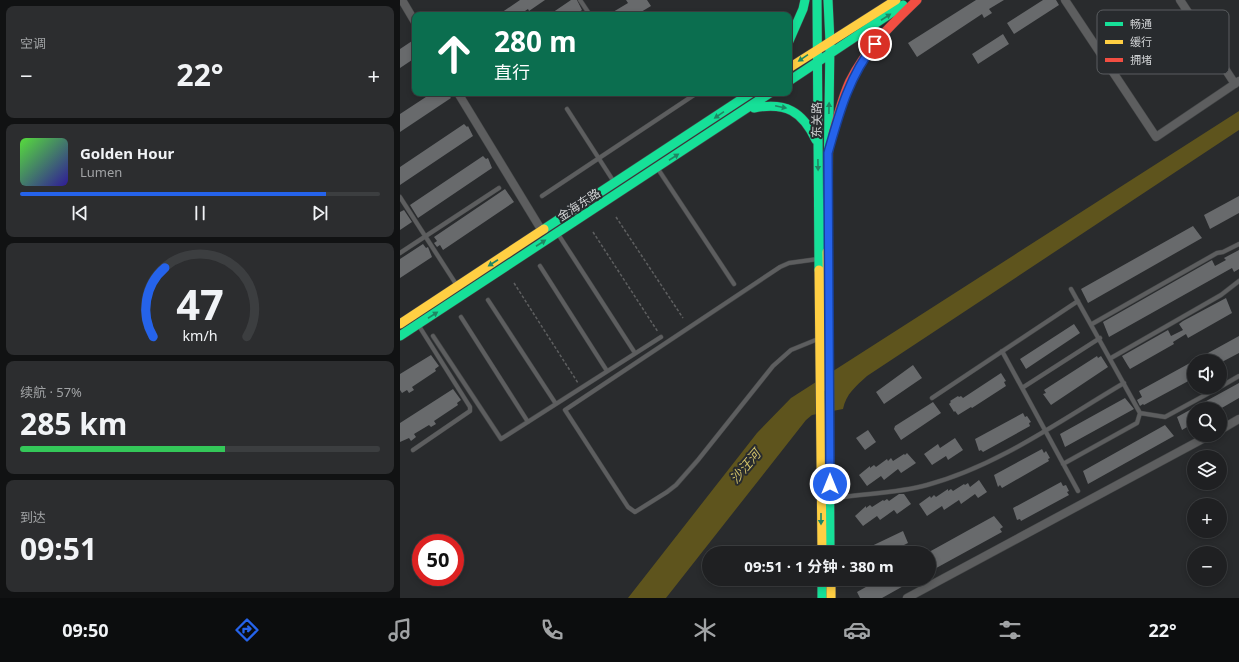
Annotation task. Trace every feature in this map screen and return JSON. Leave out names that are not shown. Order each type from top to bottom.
[{"type":"main road","points":[[792,35],[804,9],[805,0]]},
{"type":"main road","name":"东关路","points":[[817,0],[822,546]]},
{"type":"main road","name":"东关路","points":[[828,0],[830,42],[828,153],[830,546]]},
{"type":"main road","points":[[792,66],[896,0]]},
{"type":"main road","points":[[792,79],[912,0]]},
{"type":"main road","points":[[828,153],[839,112],[850,81],[867,53],[889,27],[917,0]]},
{"type":"main road","name":"金海东路","points":[[400,324],[615,184],[744,96]]},
{"type":"main road","name":"金海东路","points":[[400,336],[766,96]]},
{"type":"main road","points":[[743,111],[768,104],[784,106],[802,116],[812,129],[818,145]]},
{"type":"main road","points":[[822,586],[822,598]]},
{"type":"main road","points":[[830,586],[831,598]]},
{"type":"street","points":[[402,0],[412,17]]},
{"type":"street","points":[[1065,0],[1097,48]]},
{"type":"street","points":[[1180,0],[1187,10]]},
{"type":"street","points":[[1114,74],[1156,137],[1237,82],[1229,70]]},
{"type":"street","points":[[460,96],[542,231]]},
{"type":"street","points":[[1227,426],[1239,419]]},
{"type":"street","points":[[907,598],[1197,442]]},
{"type":"lane","points":[[580,0],[588,12]]},
{"type":"lane","points":[[542,196],[692,96]]},
{"type":"lane","points":[[567,109],[615,184]]},
{"type":"lane","points":[[657,168],[734,284]]},
{"type":"lane","points":[[400,253],[499,188]]},
{"type":"lane","points":[[400,198],[458,286]]},
{"type":"lane","points":[[557,233],[635,353]]},
{"type":"lane","points":[[1092,324],[1217,253],[1223,252],[1239,244]]},
{"type":"lane","points":[[819,259],[789,263],[780,267],[565,410],[628,507],[635,512],[676,485],[698,460],[773,366],[791,350],[820,339]]},
{"type":"lane","points":[[540,266],[607,371]]},
{"type":"lane","points":[[1111,358],[1221,295],[1239,281]]},
{"type":"lane","points":[[1063,464],[1137,423],[1140,413],[1100,338],[1071,289]]},
{"type":"lane","points":[[488,300],[556,404]]},
{"type":"lane","points":[[932,398],[1078,301]]},
{"type":"lane","points":[[461,317],[528,422]]},
{"type":"lane","points":[[413,450],[470,410],[470,407],[418,324]]},
{"type":"lane","points":[[433,336],[501,439],[661,337]]},
{"type":"lane","points":[[1022,388],[1100,338]]},
{"type":"lane","points":[[1002,351],[1078,491]]},
{"type":"lane","points":[[1227,383],[1239,376]]},
{"type":"lane","points":[[830,499],[916,488],[955,476],[986,464],[1124,383]]},
{"type":"lane","points":[[1140,413],[1165,417],[1207,394]]},
{"type":"path","points":[[616,217],[683,318]]},
{"type":"path","points":[[593,232],[661,337]]},
{"type":"path","points":[[514,283],[582,388]]},
{"type":"water","name":"沙汪河","points":[[1239,111],[1239,130],[867,376],[855,387],[846,399],[843,409],[812,415],[806,420],[707,546],[702,546],[702,552],[666,598],[628,598],[757,433],[791,398]]},
{"type":"building","points":[[520,0],[545,0],[529,11],[528,9],[524,12],[502,12]]},
{"type":"building","points":[[571,0],[577,0],[582,10],[579,12],[553,12]]},
{"type":"building","points":[[626,0],[647,0],[651,6],[641,12],[613,12],[628,3]]},
{"type":"building","points":[[976,0],[1004,0],[989,9],[992,13],[984,18],[982,14],[917,57],[908,43]]},
{"type":"building","points":[[1043,0],[1056,0],[1059,5],[1014,34],[1007,23]]},
{"type":"building","points":[[1003,34],[1009,44],[978,64],[972,54]]},
{"type":"building","points":[[412,41],[412,60],[400,68],[400,49]]},
{"type":"building","points":[[427,96],[449,96],[451,98],[400,132],[400,114]]},
{"type":"building","points":[[464,124],[467,127],[468,126],[473,136],[400,185],[400,167]]},
{"type":"building","points":[[483,156],[486,159],[488,158],[492,168],[418,218],[410,205]]},
{"type":"building","points":[[505,189],[514,202],[443,250],[440,245],[437,247],[434,243],[437,241],[434,237]]},
{"type":"building","points":[[1239,196],[1239,213],[1210,229],[1204,215]]},
{"type":"building","points":[[404,210],[412,222],[400,230],[400,212]]},
{"type":"building","points":[[1193,226],[1202,238],[1088,303],[1081,289]]},
{"type":"building","points":[[423,244],[426,248],[428,247],[432,257],[400,278],[400,259]]},
{"type":"building","points":[[1239,250],[1239,269],[1234,272],[1232,268],[1109,337],[1103,322],[1212,260],[1215,266],[1226,260],[1224,258]]},
{"type":"building","points":[[1226,298],[1232,313],[1188,338],[1186,334],[1173,342],[1174,344],[1130,369],[1122,356],[1168,330],[1171,336],[1183,330],[1179,324],[1183,321]]},
{"type":"building","points":[[1074,324],[1080,333],[1026,369],[1020,359]]},
{"type":"building","points":[[1239,336],[1239,353],[1227,359],[1227,354],[1206,354]]},
{"type":"building","points":[[431,355],[439,366],[435,369],[436,371],[412,387],[414,390],[409,393],[407,390],[402,393],[400,390],[400,374]]},
{"type":"building","points":[[1097,356],[1098,358],[1101,356],[1108,367],[1051,405],[1043,394],[1046,393],[1044,390]]},
{"type":"building","points":[[913,365],[922,378],[884,404],[876,392]]},
{"type":"building","points":[[1187,365],[1187,382],[1140,406],[1137,400],[1142,397],[1139,391]]},
{"type":"building","points":[[1001,373],[1006,381],[1004,382],[1006,386],[972,408],[971,407],[958,415],[955,411],[954,412],[949,404],[951,402],[950,401],[958,396],[963,398]]},
{"type":"building","points":[[1239,383],[1239,398],[1227,405],[1227,402],[1204,402],[1219,394],[1227,394],[1227,390]]},
{"type":"building","points":[[453,389],[461,400],[457,403],[458,405],[434,421],[436,424],[431,427],[429,425],[414,434],[416,437],[411,441],[409,438],[400,442],[400,423]]},
{"type":"building","points":[[1125,398],[1134,409],[1065,447],[1060,434]]},
{"type":"building","points":[[933,402],[941,413],[901,440],[894,429],[895,426]]},
{"type":"building","points":[[1187,412],[1187,427],[1182,430],[1177,417]]},
{"type":"building","points":[[1023,413],[1031,422],[1029,423],[1030,426],[983,452],[981,450],[979,451],[975,439]]},
{"type":"building","points":[[1165,425],[1174,436],[1088,484],[1083,471]]},
{"type":"building","points":[[868,430],[876,442],[865,450],[856,438]]},
{"type":"building","points":[[955,438],[963,450],[948,460],[946,456],[932,465],[924,454],[938,444],[940,448]]},
{"type":"building","points":[[1042,449],[1044,453],[1046,451],[1050,458],[1048,459],[1049,461],[1002,488],[1000,485],[998,487],[994,475]]},
{"type":"building","points":[[907,453],[916,463],[901,473],[898,469],[884,480],[881,476],[867,486],[859,475],[870,466],[870,468],[874,465],[876,467],[887,459],[888,461],[891,458],[893,461]]},
{"type":"building","points":[[979,480],[987,492],[978,498],[975,494],[961,504],[959,500],[944,510],[942,506],[927,516],[919,504],[930,496],[931,498],[934,495],[936,497],[948,489],[948,491],[951,489],[953,491],[968,483],[970,487]]},
{"type":"building","points":[[1061,482],[1063,486],[1066,485],[1069,495],[1021,521],[1020,519],[1017,520],[1013,508]]},
{"type":"building","points":[[899,494],[904,494],[911,504],[897,514],[894,510],[880,520],[877,516],[863,526],[855,516],[866,506],[866,508],[870,505],[872,507],[887,499],[889,501]]},
{"type":"building","points":[[994,516],[1003,527],[1000,529],[1002,532],[936,568],[936,548]]},
{"type":"building","points":[[903,531],[908,543],[902,546],[872,546]]},
{"type":"building","points":[[868,586],[903,586],[882,598],[860,598],[857,592]]},
{"type":"traffic: fast","points":[[792,34],[803,9],[805,0]]},
{"type":"traffic: fast","points":[[817,0],[819,270]]},
{"type":"traffic: fast","points":[[827,252],[830,42],[828,0]]},
{"type":"traffic: fast","points":[[792,79],[903,5]]},
{"type":"traffic: fast","points":[[544,229],[746,96]]},
{"type":"traffic: fast","points":[[400,336],[765,96]]},
{"type":"traffic: fast","points":[[754,108],[775,106],[792,111],[805,122],[816,140]]},
{"type":"traffic: fast","points":[[829,389],[830,546]]},
{"type":"traffic: fast","points":[[822,586],[822,598]]},
{"type":"traffic: slow","points":[[792,66],[896,0]]},
{"type":"traffic: slow","points":[[400,324],[544,229]]},
{"type":"traffic: slow","points":[[827,252],[829,389]]},
{"type":"traffic: slow","points":[[819,270],[822,546]]},
{"type":"traffic: slow","points":[[831,586],[831,598]]},
{"type":"traffic: jam","points":[[833,134],[840,107],[856,69],[880,38],[917,0]]},
{"type":"route","points":[[830,484],[827,208],[828,153],[839,112],[850,81],[867,53],[875,44]]}]
